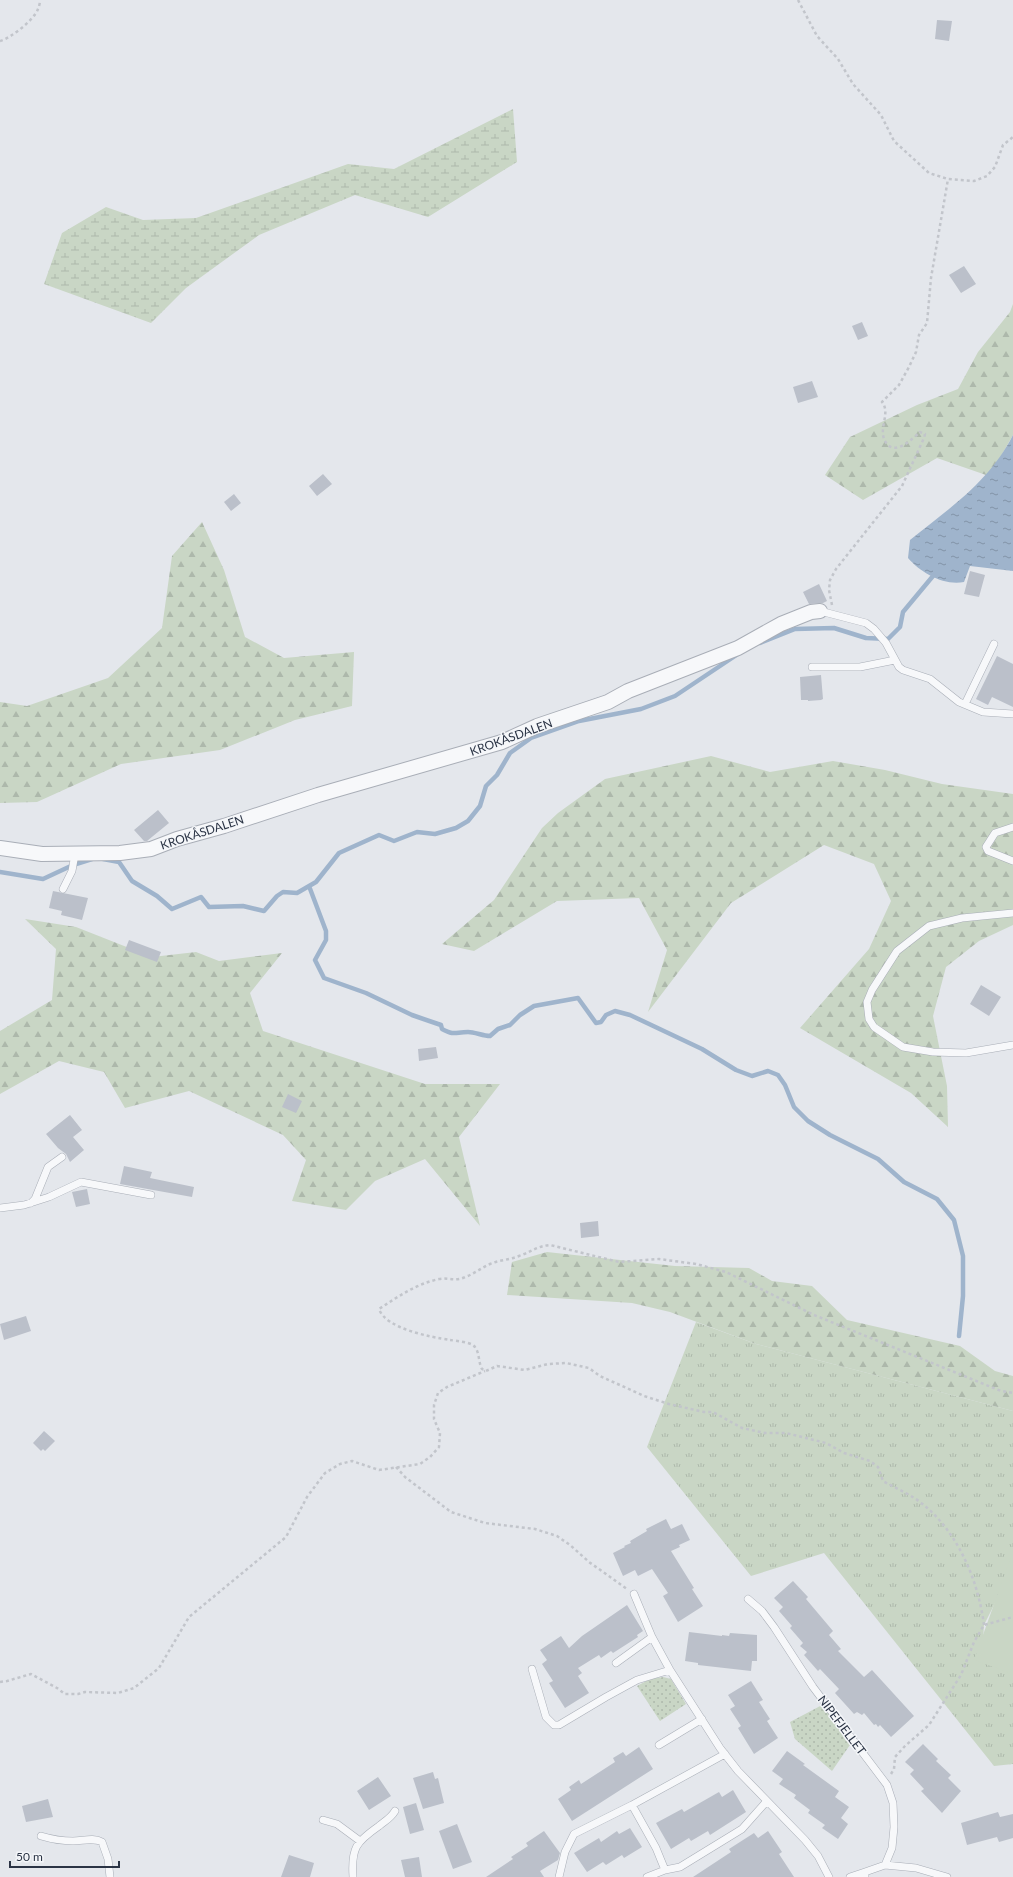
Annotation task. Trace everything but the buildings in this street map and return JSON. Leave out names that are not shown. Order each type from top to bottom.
[{"type":"street","name":"KROKÅSDALEN","points":[[0,848],[42,854],[120,853],[151,849],[177,839],[224,826],[318,794],[502,742],[537,726],[608,702],[628,691],[738,648],[781,624],[811,612],[826,612]]},
{"type":"lane","points":[[826,612],[866,623],[886,642],[895,660],[903,670],[930,679],[959,702],[983,712],[1013,714]]},
{"type":"lane","points":[[965,704],[994,644]]},
{"type":"lane","points":[[812,667],[860,667],[895,660]]},
{"type":"lane","points":[[1013,827],[994,833],[986,847],[988,851],[1013,861]]},
{"type":"lane","points":[[62,889],[72,871],[75,854]]},
{"type":"lane","points":[[1013,913],[962,918],[929,926],[897,951],[872,990],[867,1002],[869,1019],[874,1027],[903,1046],[933,1052],[966,1053],[1013,1045]]},
{"type":"lane","points":[[30,1203],[35,1199],[48,1167],[62,1157]]},
{"type":"lane","points":[[0,1208],[14,1207],[49,1197],[81,1182],[151,1195]]},
{"type":"lane","points":[[634,1594],[652,1637],[670,1670],[725,1754],[738,1771],[812,1849],[826,1869],[829,1877]]},
{"type":"lane","name":"NIPEFJELLET","points":[[748,1599],[762,1611],[778,1632],[813,1687],[886,1783],[891,1794],[894,1812],[892,1848],[885,1866]]},
{"type":"lane","points":[[616,1663],[652,1637]]},
{"type":"lane","points":[[532,1669],[546,1717],[554,1725],[559,1725],[637,1680],[670,1670]]},
{"type":"lane","points":[[659,1745],[702,1719]]},
{"type":"lane","points":[[559,1877],[565,1852],[574,1834],[632,1805],[725,1754]]},
{"type":"lane","points":[[647,1877],[665,1870],[680,1867],[742,1828],[767,1801]]},
{"type":"lane","points":[[632,1805],[656,1848],[665,1870]]},
{"type":"lane","points":[[353,1877],[353,1854],[360,1841],[392,1816],[395,1811]]},
{"type":"lane","points":[[323,1820],[337,1824],[360,1841]]},
{"type":"lane","points":[[41,1836],[66,1840],[93,1840],[102,1842],[108,1859],[110,1877]]},
{"type":"lane","points":[[850,1877],[865,1875],[885,1866],[916,1868],[947,1877]]},
{"type":"path","points":[[0,41],[11,37],[35,15],[40,0]]},
{"type":"path","points":[[798,0],[817,36],[838,59],[853,84],[881,115],[894,141],[929,173],[948,179],[974,181],[987,176],[995,167],[1003,145],[1013,137]]},
{"type":"path","points":[[826,612],[832,601],[829,590],[830,580],[836,569],[902,486],[924,438],[925,434],[920,432],[899,447],[894,448],[889,446],[885,442],[883,434],[886,410],[882,402],[899,385],[916,352],[919,335],[927,323],[930,278],[948,179]]},
{"type":"path","points":[[486,1371],[482,1369],[479,1363],[478,1350],[473,1345],[436,1338],[395,1326],[382,1316],[380,1309],[419,1284],[446,1278],[457,1280],[467,1277],[490,1264],[519,1256],[540,1246],[550,1245],[619,1262],[659,1259],[696,1264],[726,1272],[814,1315],[1001,1392],[1013,1393]]},
{"type":"path","points":[[0,1682],[7,1682],[31,1674],[65,1694],[85,1692],[118,1693],[134,1688],[159,1668],[189,1617],[286,1537],[306,1497],[326,1473],[340,1464],[352,1461],[379,1470],[420,1464],[430,1457],[439,1447],[440,1433],[434,1418],[434,1405],[438,1393],[447,1387],[497,1366],[525,1370],[548,1364],[566,1363],[589,1368],[600,1376],[644,1396],[669,1404],[704,1412],[713,1412],[742,1428],[765,1433],[797,1435],[826,1443],[844,1453],[870,1461],[878,1467],[883,1480],[920,1501],[942,1521],[960,1549],[971,1574],[982,1607],[984,1625],[974,1642],[961,1675],[929,1725],[904,1746],[895,1757],[894,1769],[886,1783]]},
{"type":"path","points":[[396,1467],[410,1481],[451,1512],[486,1523],[535,1529],[557,1536],[570,1545],[589,1562],[634,1594]]},
{"type":"path","points":[[984,1625],[1013,1616]]},
{"type":"green space","points":[[513,109],[517,162],[428,217],[355,195],[259,235],[186,288],[151,323],[44,284],[62,233],[106,207],[143,220],[196,218],[348,164],[394,169]]},
{"type":"green space","points":[[1013,304],[1013,435],[997,463],[986,475],[937,458],[863,500],[825,475],[850,437],[917,405],[958,389],[978,352],[1010,312]]},
{"type":"green space","points":[[202,522],[224,570],[245,637],[284,658],[354,652],[352,706],[295,720],[220,750],[121,764],[37,802],[0,803],[0,702],[27,706],[108,678],[162,628],[172,556]]},
{"type":"green space","points":[[711,756],[770,772],[833,761],[885,770],[942,784],[1013,794],[1013,925],[979,941],[946,967],[933,1016],[947,1086],[948,1127],[911,1093],[800,1028],[869,949],[891,901],[874,864],[824,845],[731,903],[648,1012],[667,950],[639,898],[557,901],[474,951],[442,944],[494,900],[542,828],[558,813],[605,779]]},
{"type":"green space","points":[[25,919],[76,927],[152,957],[196,952],[219,961],[282,953],[250,993],[263,1031],[425,1084],[500,1084],[459,1137],[480,1226],[425,1159],[375,1181],[346,1210],[292,1201],[306,1160],[283,1135],[189,1091],[125,1108],[104,1072],[59,1061],[0,1094],[0,1031],[52,1000],[56,949]]},
{"type":"green space","points":[[547,1252],[675,1266],[749,1268],[772,1281],[812,1286],[847,1320],[960,1346],[995,1371],[1013,1376],[1013,1411],[756,1344],[670,1312],[632,1303],[507,1295],[512,1262]]},
{"type":"green space","points":[[696,1322],[756,1344],[1013,1411],[1013,1567],[984,1625],[982,1655],[1013,1667],[1013,1764],[994,1766],[824,1553],[751,1576],[647,1447]]},
{"type":"green space","points":[[1012,1554],[1013,1555],[1013,1674],[974,1660]]},
{"type":"green space","points":[[663,1677],[671,1679],[686,1704],[660,1721],[637,1686],[650,1679]]},
{"type":"green space","points":[[824,1704],[852,1742],[832,1771],[795,1739],[790,1722]]},
{"type":"water","points":[[1013,435],[1013,571],[970,566],[964,582],[956,583],[933,577],[919,569],[908,558],[910,540],[954,505],[981,480],[993,467]]},
{"type":"waterway","points":[[760,643],[795,629],[834,628],[866,638],[888,639],[900,627],[903,612],[933,576]]},
{"type":"waterway","points":[[103,859],[119,862],[132,881],[157,896],[172,909],[201,897],[209,907],[243,906],[264,911],[277,896],[283,892],[297,893],[316,882],[339,853],[379,835],[394,841],[417,832],[435,834],[456,828],[468,821],[480,806],[486,786],[497,775],[510,753],[531,738],[579,721],[641,709],[675,696],[738,654]]},
{"type":"waterway","points":[[0,872],[43,879],[73,865],[92,859]]},
{"type":"waterway","points":[[309,886],[326,931],[326,940],[315,960],[324,978],[366,993],[412,1015],[441,1025],[442,1029],[446,1031],[453,1033],[471,1032],[490,1036],[498,1029],[510,1025],[520,1015],[534,1006],[578,998],[596,1023],[601,1022],[606,1015],[615,1011],[630,1015],[702,1049],[736,1070],[752,1076],[768,1071],[778,1075],[785,1085],[794,1107],[808,1121],[830,1135],[878,1159],[904,1182],[937,1199],[954,1220],[963,1256],[963,1296],[959,1336]]}]
